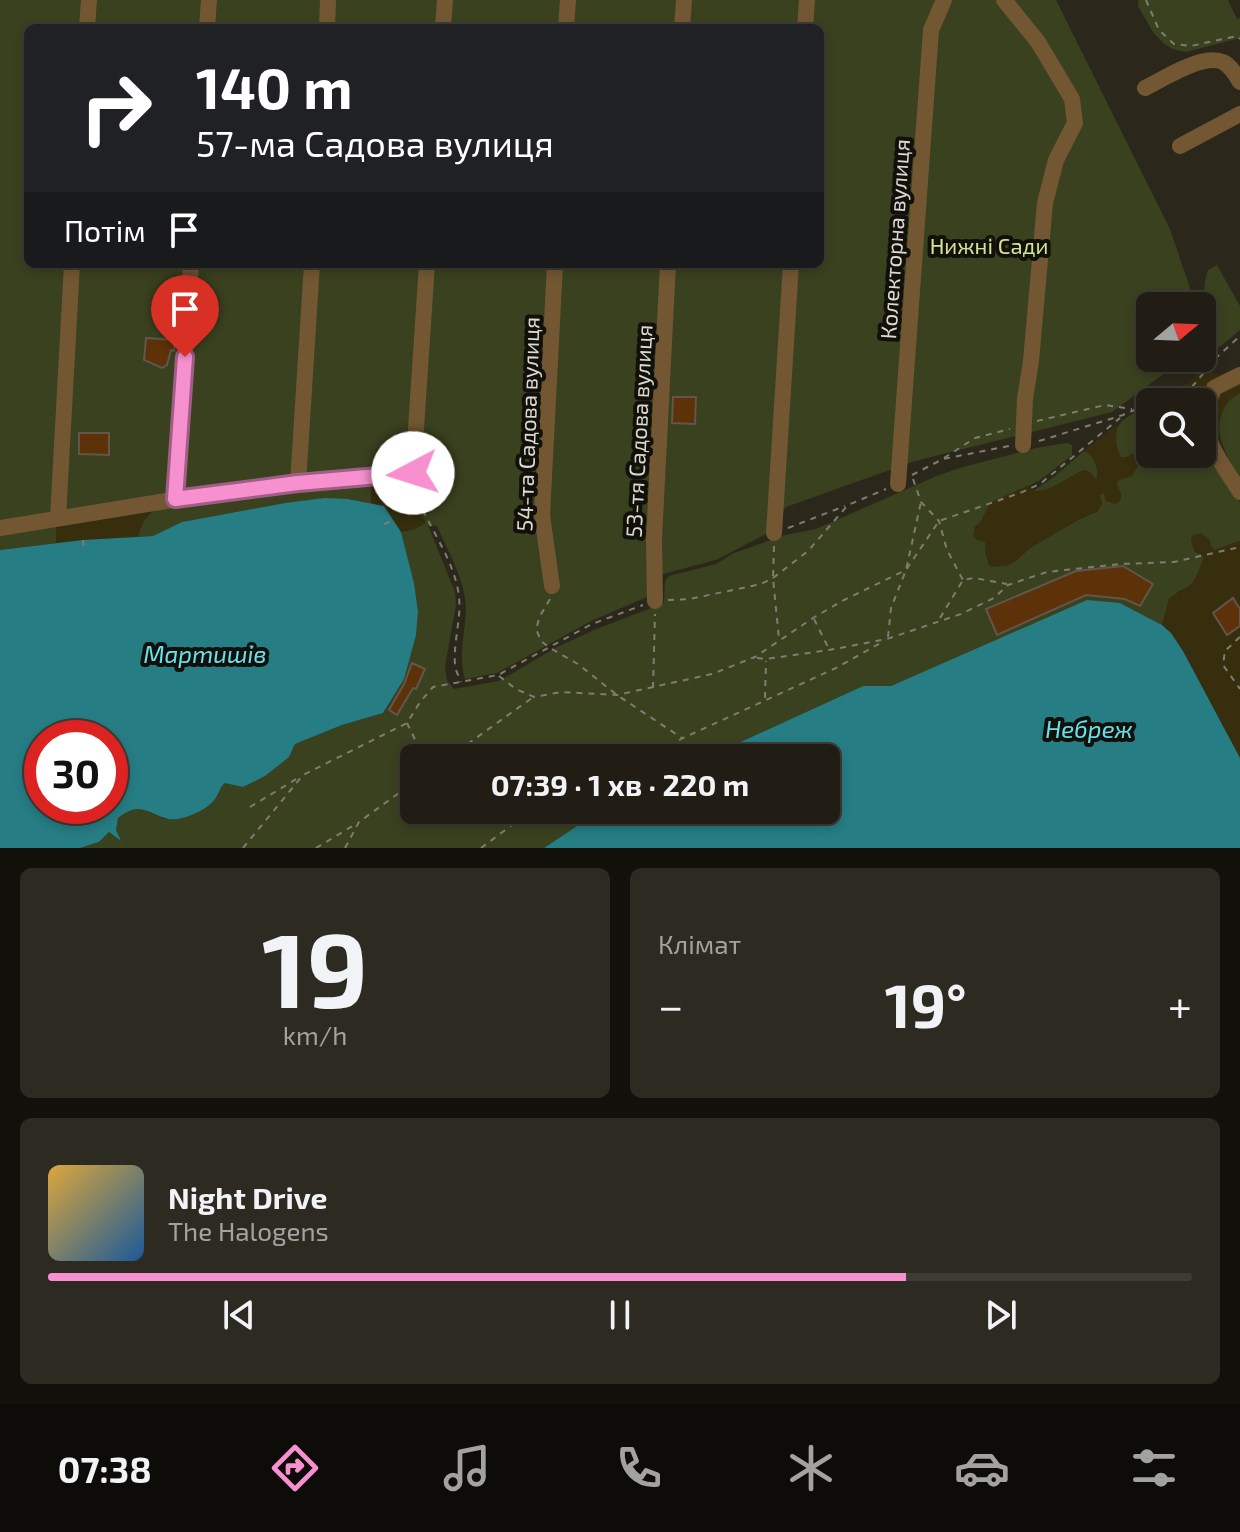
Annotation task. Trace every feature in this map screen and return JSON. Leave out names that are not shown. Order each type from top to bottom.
[{"type":"street","points":[[87,24],[89,0]]},
{"type":"street","points":[[207,24],[209,0]]},
{"type":"street","points":[[327,24],[328,0]]},
{"type":"street","points":[[443,24],[445,0]]},
{"type":"street","points":[[566,24],[568,0]]},
{"type":"street","points":[[682,24],[684,0]]},
{"type":"street","points":[[805,24],[807,0]]},
{"type":"street","name":"Колекторна вулиця","points":[[905,480],[931,30],[944,0]]},
{"type":"street","points":[[1004,0],[1038,42],[1072,99],[1075,123],[1056,160],[1045,203],[1024,432]]},
{"type":"street","points":[[1145,88],[1207,60],[1223,62],[1235,72],[1240,82]]},
{"type":"street","points":[[1180,146],[1240,114]]},
{"type":"street","points":[[58,518],[72,268]]},
{"type":"street","points":[[175,499],[191,268]]},
{"type":"street","points":[[298,483],[312,268]]},
{"type":"street","points":[[0,528],[175,499],[298,483],[413,473],[427,268]]},
{"type":"street","name":"54-та Садова вулиця","points":[[552,586],[542,515],[555,268]]},
{"type":"street","name":"53-тя Садова вулиця","points":[[655,601],[654,539],[668,268]]},
{"type":"street","points":[[774,533],[791,268]]},
{"type":"street","points":[[1214,388],[1240,375]]},
{"type":"street","points":[[1216,452],[1240,492]]},
{"type":"path","points":[[1146,0],[1159,30],[1174,44],[1191,46],[1237,36],[1240,39]]},
{"type":"path","points":[[1192,387],[1240,336]]},
{"type":"path","points":[[1188,388],[1214,388]]},
{"type":"path","points":[[943,459],[1006,446],[1024,432],[1105,405],[1135,410]]},
{"type":"path","points":[[779,640],[773,578],[774,533],[905,480],[975,438],[1002,430],[1071,433],[1135,410]]},
{"type":"path","points":[[468,744],[534,697],[561,692],[617,695],[712,674],[755,657],[844,600],[906,570],[939,521],[1040,484],[1123,415]]},
{"type":"path","points":[[413,473],[414,490],[442,546],[459,593],[455,667],[461,683]]},
{"type":"path","points":[[905,480],[939,521],[947,550],[963,580]]},
{"type":"path","points":[[887,639],[891,608],[906,570],[921,502]]},
{"type":"path","points":[[250,807],[303,775],[407,723],[433,687],[498,675],[592,624],[655,601],[690,599],[761,584],[773,578],[808,551],[848,505]]},
{"type":"path","points":[[384,524],[394,520]]},
{"type":"path","points":[[83,540],[84,550]]},
{"type":"path","points":[[755,657],[766,659],[887,639],[961,614],[994,598],[1008,585],[1047,572],[1174,562],[1240,547]]},
{"type":"path","points":[[938,621],[963,580],[974,578],[1008,585]]},
{"type":"path","points":[[552,586],[550,601],[536,629],[541,641],[683,738]]},
{"type":"path","points":[[653,688],[655,601]]},
{"type":"path","points":[[813,618],[829,650]]},
{"type":"path","points":[[1240,637],[1225,651],[1223,665],[1240,689]]},
{"type":"path","points":[[672,744],[836,668],[887,639]]},
{"type":"path","points":[[765,699],[766,659]]},
{"type":"path","points":[[498,675],[516,689],[534,697]]},
{"type":"path","points":[[407,723],[417,744]]},
{"type":"path","points":[[243,848],[303,775]]},
{"type":"path","points":[[316,848],[400,792]]},
{"type":"path","points":[[345,848],[359,822]]},
{"type":"path","points":[[481,848],[513,824]]},
{"type":"green space","name":"Нижні Сади","points":[[0,0],[1056,0],[1170,229],[1191,292],[1136,292],[1136,372],[1166,372],[1144,388],[1136,388],[1136,394],[1112,412],[915,461],[786,507],[766,534],[716,560],[659,575],[652,595],[591,621],[497,673],[465,679],[462,662],[466,610],[463,588],[437,526],[428,525],[455,592],[456,605],[445,667],[447,680],[454,689],[499,681],[557,647],[664,603],[665,581],[669,576],[716,564],[734,553],[785,535],[816,529],[939,475],[1036,448],[1067,443],[1072,445],[1072,455],[1039,481],[990,503],[981,522],[974,528],[985,542],[989,565],[1014,562],[1030,548],[1098,511],[1100,495],[1117,486],[1117,481],[1136,466],[1216,468],[1216,464],[1240,502],[1240,541],[1215,550],[1209,539],[1201,554],[1204,557],[1196,578],[1173,597],[1162,625],[1120,603],[981,647],[891,686],[863,686],[736,744],[400,744],[400,824],[580,824],[544,848],[80,848],[99,842],[109,832],[120,840],[117,824],[128,824],[129,809],[144,809],[164,819],[181,819],[201,810],[225,783],[289,757],[295,744],[383,713],[404,679],[418,611],[401,532],[415,529],[384,506],[348,499],[285,503],[182,522],[153,536],[0,550]]},
{"type":"green space","points":[[1138,0],[1228,0],[1237,19],[1240,18],[1240,38],[1186,52],[1173,49],[1153,32],[1138,6]]},
{"type":"green space","points":[[1217,265],[1240,306],[1240,330],[1218,348],[1216,292],[1205,292],[1204,288],[1208,270]]},
{"type":"green space","points":[[1240,393],[1240,480],[1223,446],[1219,422],[1221,411],[1228,401]]},
{"type":"green space","points":[[1136,413],[1136,452],[1125,458],[1120,457],[1116,436],[1120,423]]},
{"type":"green space","points":[[1084,451],[1095,462],[1097,478],[1085,470],[1053,487],[1033,491],[1054,477]]},
{"type":"sand","points":[[1240,369],[1240,393],[1227,404],[1219,428],[1225,454],[1239,479],[1240,502],[1216,464],[1216,388],[1176,388],[1190,382],[1200,372],[1221,375]]},
{"type":"sand","points":[[1118,424],[1116,440],[1121,457],[1136,451],[1137,468],[1132,476],[1117,481],[1121,496],[1119,502],[1106,501],[1104,494],[1101,494],[1102,503],[1098,511],[1030,548],[1007,566],[991,567],[985,542],[974,537],[990,503],[1030,485],[1033,491],[1053,487],[1085,470],[1097,478],[1095,462],[1084,451]]},
{"type":"sand","points":[[384,480],[405,491],[426,523],[401,532],[384,506],[371,504],[371,481]]},
{"type":"sand","points":[[153,505],[153,511],[144,521],[137,538],[56,543],[56,520]]},
{"type":"sand","points":[[1201,533],[1215,550],[1240,541],[1240,758],[1183,651],[1162,625],[1169,598],[1194,581],[1203,561],[1203,555],[1195,552],[1191,541],[1192,536]]},
{"type":"water","name":"Мартишів","points":[[325,498],[384,506],[401,532],[418,611],[416,635],[404,679],[383,713],[295,744],[289,757],[265,776],[243,787],[225,783],[217,797],[205,808],[183,818],[165,818],[144,810],[128,811],[128,720],[24,720],[24,824],[117,824],[121,841],[109,832],[99,842],[80,848],[0,848],[0,550],[153,536],[182,522]]},
{"type":"water","name":"Небреж","points":[[1087,600],[1120,603],[1171,633],[1240,758],[1240,848],[544,848],[580,824],[840,824],[840,744],[736,744],[863,686],[891,686]]},
{"type":"building","points":[[146,338],[175,340],[174,351],[171,350],[167,365],[162,368],[144,360]]},
{"type":"building","points":[[673,397],[696,397],[695,424],[672,423]]},
{"type":"building","points":[[79,433],[109,433],[109,455],[79,454]]},
{"type":"building","points":[[1123,566],[1153,584],[1140,606],[1125,599],[1086,595],[997,635],[986,609],[1076,571]]},
{"type":"building","points":[[1233,598],[1240,609],[1240,626],[1227,635],[1213,613]]},
{"type":"building","points":[[412,663],[425,669],[416,689],[413,688],[397,715],[389,710]]},
{"type":"route","points":[[185,357],[175,499],[298,483],[413,473]]}]
